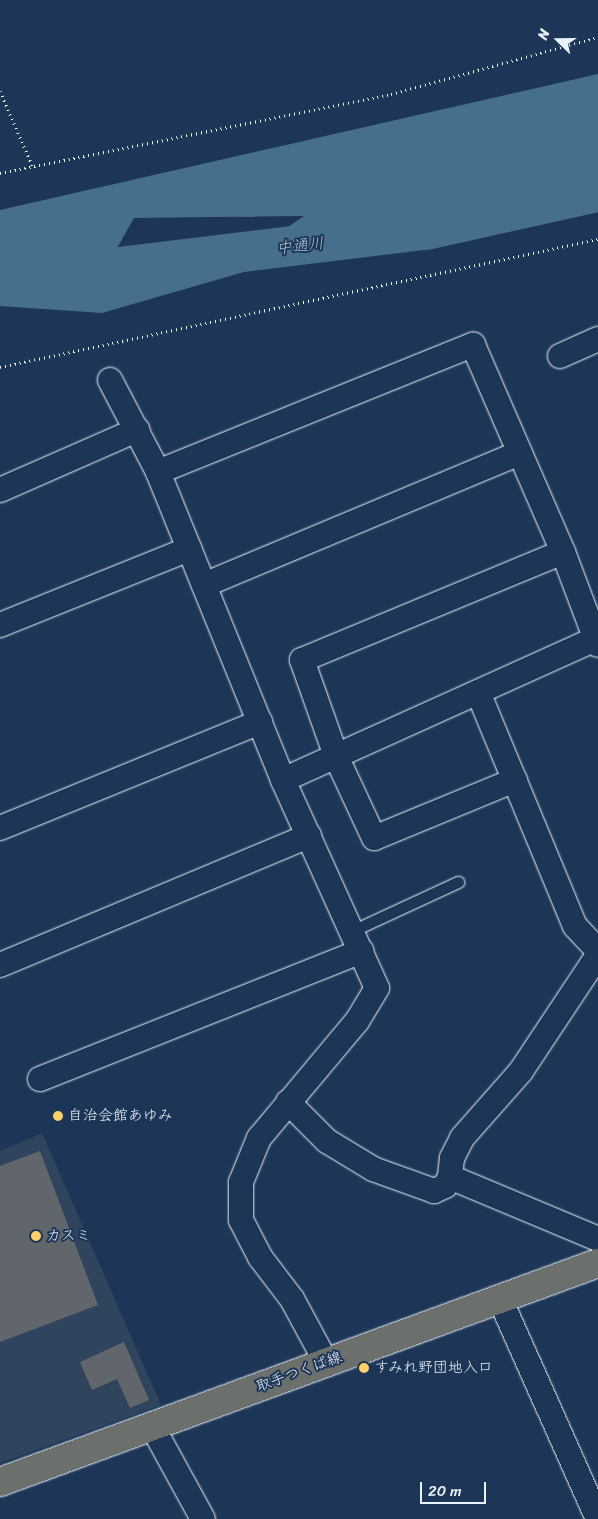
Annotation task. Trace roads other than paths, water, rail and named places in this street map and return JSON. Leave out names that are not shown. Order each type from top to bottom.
[{"type":"main road","name":"取手つくば線","points":[[0,1482],[598,1263]]},
{"type":"street","points":[[560,356],[598,339]]},
{"type":"street","points":[[158,472],[473,345],[564,552],[597,642],[478,692],[283,780]]},
{"type":"street","points":[[110,380],[158,472],[283,780],[377,988],[357,1021],[259,1138],[241,1182],[241,1220],[260,1257],[292,1299],[326,1362]]},
{"type":"street","points":[[0,490],[137,430]]},
{"type":"street","points":[[204,585],[520,453]]},
{"type":"street","points":[[0,625],[189,549]]},
{"type":"street","points":[[515,780],[374,838],[336,756],[302,660],[564,552]]},
{"type":"street","points":[[478,692],[575,926],[598,951]]},
{"type":"street","points":[[0,828],[260,722]]},
{"type":"street","points":[[0,965],[309,836]]},
{"type":"street","points":[[40,1079],[357,941]]},
{"type":"street","points":[[288,1102],[327,1141],[373,1169],[434,1191],[445,1186],[450,1177],[452,1158],[462,1138],[521,1071],[598,955]]},
{"type":"street","points":[[450,1177],[598,1239]]},
{"type":"street","points":[[500,1299],[598,1519]]},
{"type":"street","points":[[152,1426],[203,1519]]},
{"type":"lane","points":[[357,941],[458,882]]},
{"type":"water","points":[[598,74],[598,189],[499,198],[102,313],[0,306],[0,210]],"holes":[[[304,216],[225,270],[116,250],[134,218]]]},
{"type":"waterway","name":"中通川","points":[[118,267],[426,230],[598,192]]},
{"type":"place","name":"自治会館あゆみ","points":[[58,1116]]},
{"type":"place","name":"カスミ","points":[[36,1236]]},
{"type":"place","name":"すみれ野団地入口","points":[[364,1368]]}]
